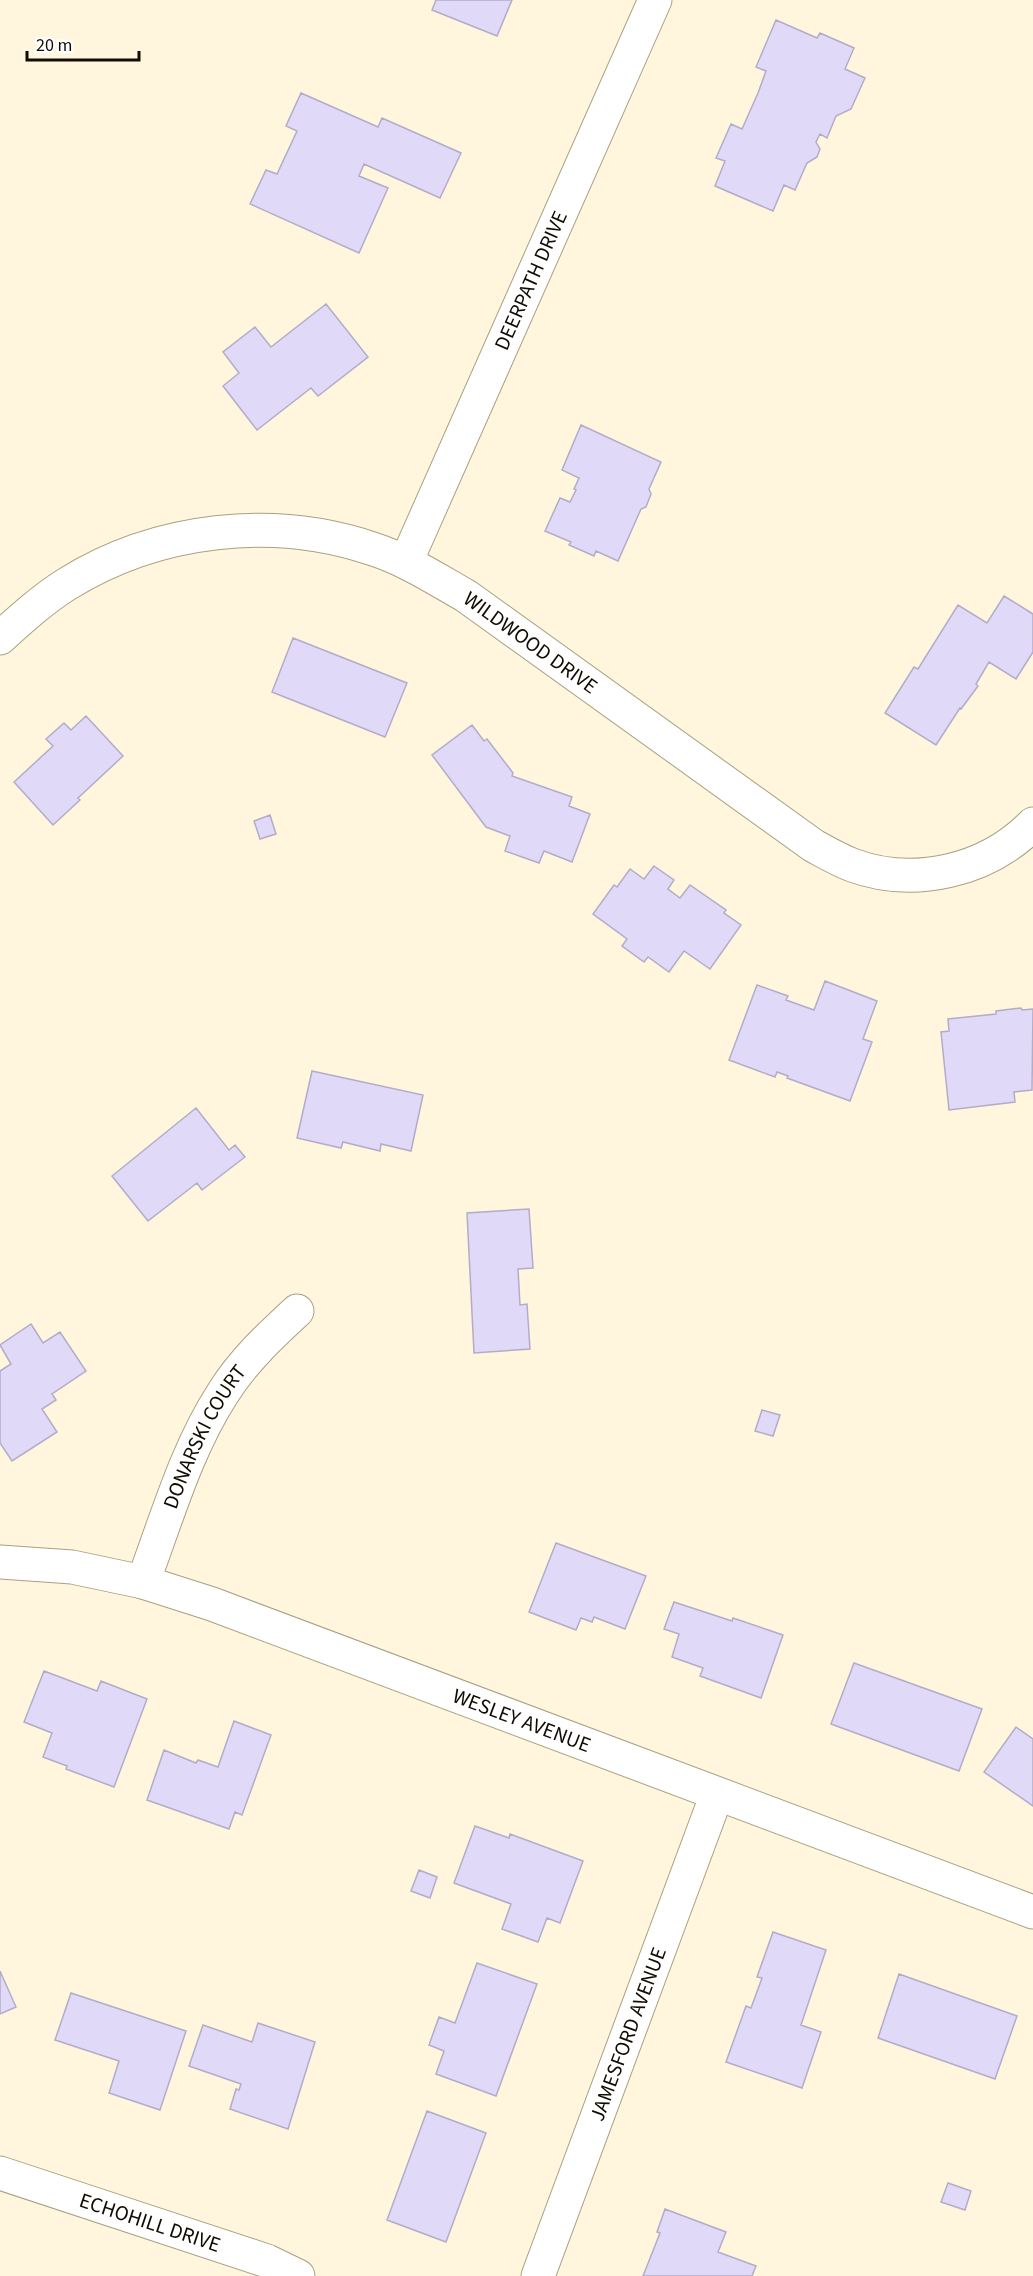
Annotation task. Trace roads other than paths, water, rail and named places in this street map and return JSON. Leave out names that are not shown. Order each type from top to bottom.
[{"type":"street","name":"DEERPATH DRIVE","points":[[406,562],[655,0]]},
{"type":"street","name":"WILDWOOD DRIVE","points":[[0,638],[23,617],[68,584],[116,559],[166,542],[211,533],[272,530],[328,537],[373,549],[406,562],[466,596],[814,846],[852,865],[882,873],[907,876],[952,871],[990,857],[1023,834],[1033,824]]},
{"type":"street","name":"DONARSKI COURT","points":[[143,1582],[195,1442],[218,1402],[255,1351],[297,1311]]},
{"type":"street","name":"WESLEY AVENUE","points":[[0,1562],[72,1567],[143,1582],[212,1604],[1033,1912]]},
{"type":"street","name":"JAMESFORD AVENUE","points":[[538,2276],[717,1794]]},
{"type":"street","name":"ECHOHILL DRIVE","points":[[0,2173],[267,2261],[298,2276]]}]
